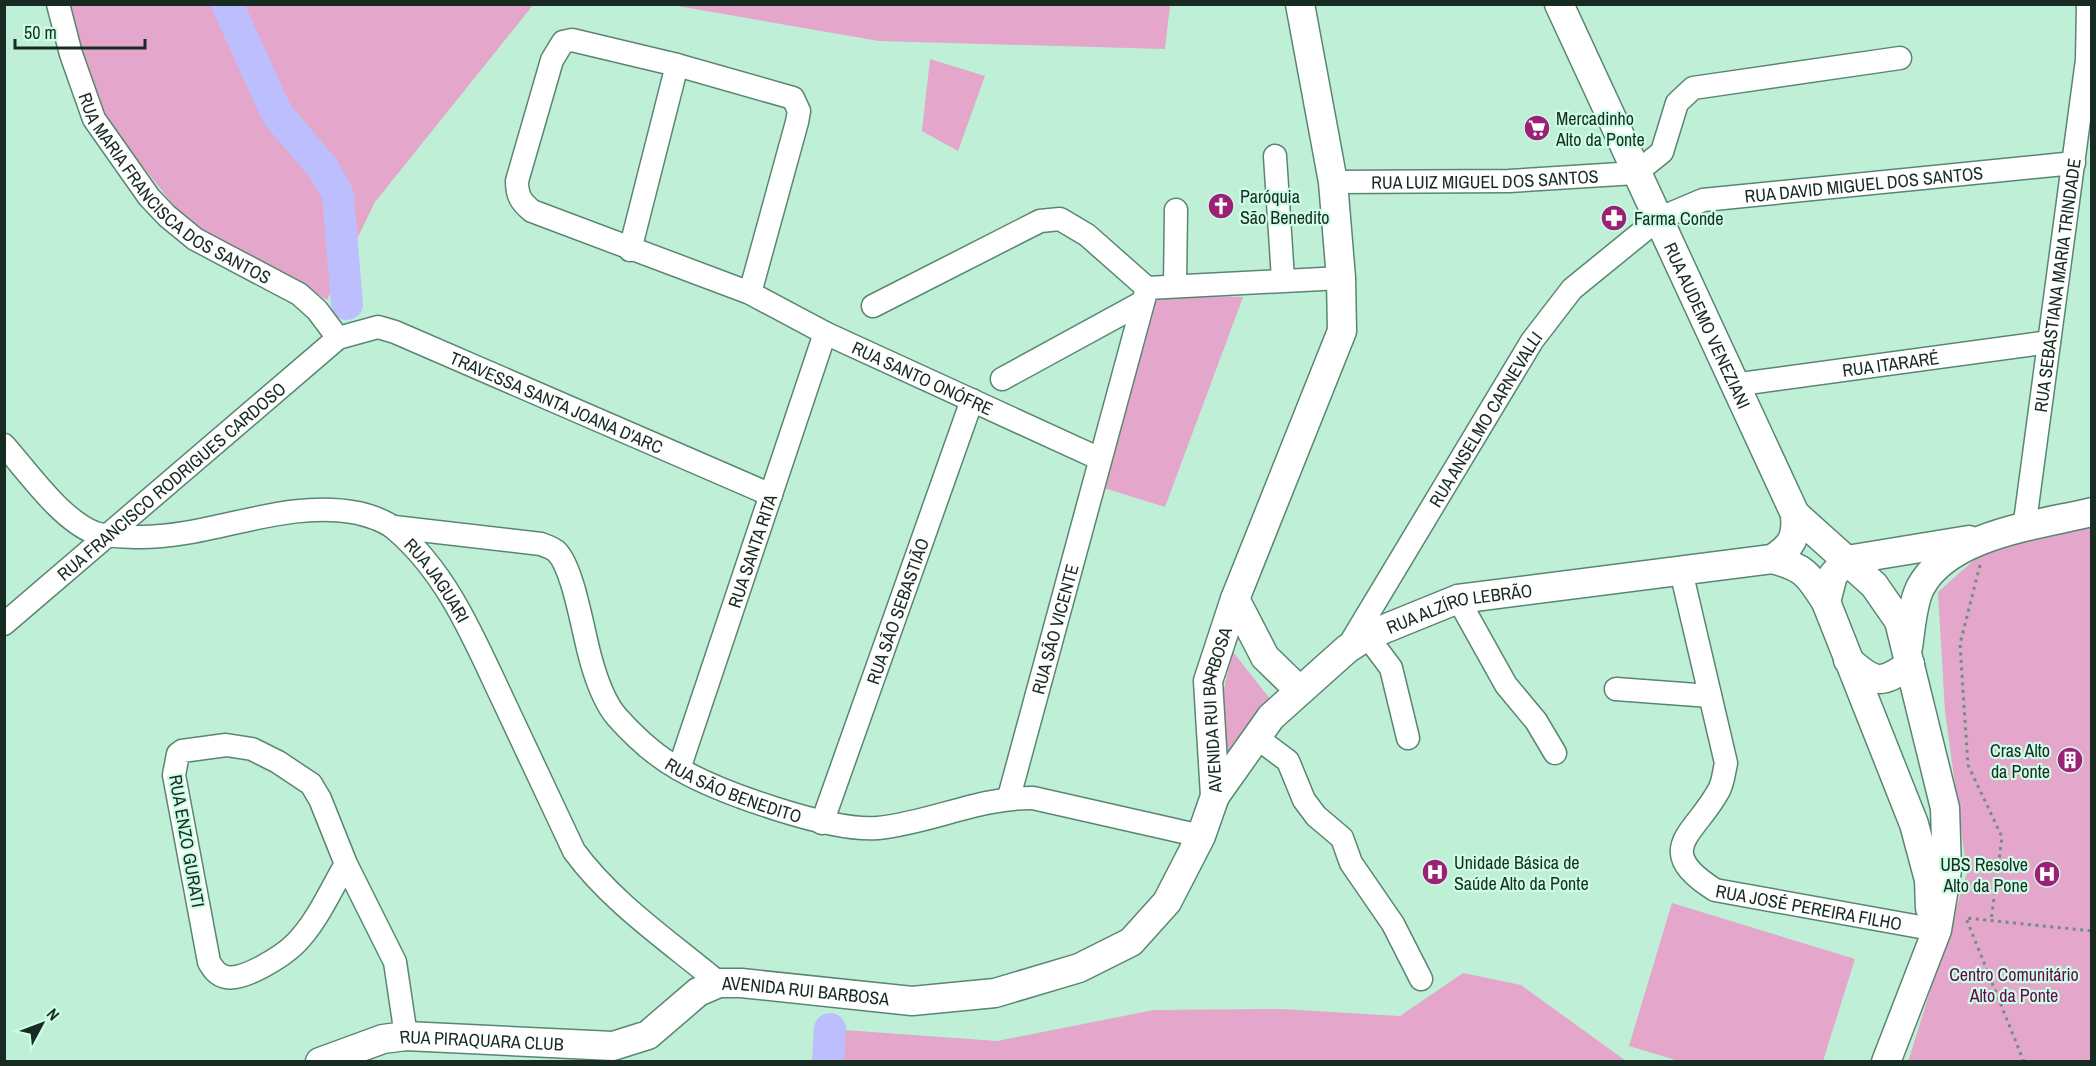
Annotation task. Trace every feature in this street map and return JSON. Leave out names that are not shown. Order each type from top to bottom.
[{"type":"main road","name":"AVENIDA RUI BARBOSA","points":[[648,1035],[699,992],[719,983],[741,983],[912,1000],[995,993],[1079,968],[1131,942],[1167,902],[1201,836],[1215,796],[1208,681],[1235,599],[1342,331],[1341,278],[1333,182],[1300,4]]},
{"type":"main road","name":"RUA AUDEMO VENEZIANI","points":[[1559,4],[1733,385],[1795,514],[1874,585],[1899,621],[1945,807],[1947,870],[1934,933],[1887,1062]]},
{"type":"main road","points":[[1826,602],[1833,575],[1847,560],[1986,537],[2091,512]]},
{"type":"main road","points":[[1772,559],[1785,551],[1793,542],[1796,531],[1795,514]]},
{"type":"main road","points":[[1848,660],[1864,674],[1877,681],[1891,677],[1909,657],[1920,589],[1935,568],[1960,550],[1986,537]]},
{"type":"main road","name":"RUA AUDEMO VENEZIANI","points":[[1772,559],[1798,566],[1810,576],[1826,602],[1914,824],[1929,880],[1934,933]]},
{"type":"main road","name":"RUA ALZÍRO LEBRÃO","points":[[1215,796],[1271,717],[1299,690],[1357,642],[1458,599],[1772,559]]},
{"type":"main road","points":[[1235,599],[1265,657],[1299,690]]},
{"type":"main road","name":"RUA PIRAQUARA CLUB","points":[[320,1062],[383,1039],[406,1036],[613,1046],[648,1035]]},
{"type":"street","name":"RUA MARIA FRANCISCA DOS SANTOS","points":[[58,4],[70,54],[94,119],[149,197],[167,216],[195,239],[299,294],[317,310],[338,338]]},
{"type":"street","name":"RUA SEBASTIANA MARIA TRINDADE","points":[[2024,529],[2087,60],[2088,4]]},
{"type":"street","name":"RUA SANTO ONÓFRE","points":[[677,65],[572,40],[563,42],[552,60],[517,181],[517,193],[522,203],[532,211],[630,250],[750,293],[825,333],[1100,459]]},
{"type":"street","points":[[1636,173],[1662,152],[1677,103],[1693,88],[1900,58]]},
{"type":"street","points":[[630,250],[677,65],[786,94],[797,103],[799,111],[750,293]]},
{"type":"street","points":[[1275,156],[1283,279]]},
{"type":"street","name":"RUA DAVID MIGUEL DOS SANTOS","points":[[1658,219],[1703,200],[2074,163]]},
{"type":"street","name":"RUA LUIZ MIGUEL DOS SANTOS","points":[[1333,182],[1509,181],[1636,173]]},
{"type":"street","points":[[1175,286],[1176,210]]},
{"type":"street","points":[[873,306],[1040,221],[1060,219],[1087,235],[1145,295]]},
{"type":"street","name":"RUA ANSELMO CARNEVALLI","points":[[1357,642],[1532,341],[1572,289],[1658,219]]},
{"type":"street","points":[[1002,379],[1145,295],[1175,286],[1341,278]]},
{"type":"street","name":"RUA SÃO VICENTE","points":[[1009,797],[1145,295]]},
{"type":"street","name":"TRAVESSA SANTA JOANA D'ARC","points":[[338,338],[378,327],[395,332],[771,495]]},
{"type":"street","name":"RUA SANTA RITA","points":[[679,769],[825,333]]},
{"type":"street","name":"RUA FRANCISCO RODRIGUES CARDOSO","points":[[4,624],[338,338]]},
{"type":"street","name":"RUA ITARARÉ","points":[[1733,385],[2049,342]]},
{"type":"street","name":"RUA SÃO SEBASTIÃO","points":[[822,823],[972,400]]},
{"type":"street","name":"RUA JAGUARI","points":[[4,445],[64,512],[93,532],[107,536],[145,537],[202,531],[277,513],[308,509],[338,509],[368,515],[394,527],[434,571],[460,608],[574,851],[590,872],[613,894],[719,983]]},
{"type":"street","name":"RUA SÃO BENEDITO","points":[[394,527],[541,544],[556,552],[568,570],[597,680],[615,715],[648,746],[679,769],[723,788],[822,823],[876,828],[938,816],[1009,797],[1033,798],[1201,836]]},
{"type":"street","name":"RUA JOSÉ PEREIRA FILHO","points":[[1681,571],[1726,763],[1720,789],[1681,846],[1681,858],[1695,878],[1715,890],[1934,933]]},
{"type":"street","points":[[1458,599],[1506,685],[1536,721],[1555,753]]},
{"type":"street","points":[[1357,642],[1390,668],[1408,738]]},
{"type":"street","points":[[1616,689],[1710,696]]},
{"type":"street","points":[[1256,737],[1288,761],[1304,800],[1316,816],[1342,838],[1351,863],[1393,924],[1421,979]]},
{"type":"street","name":"RUA ENZO GURATI","points":[[346,864],[297,942],[255,969],[233,978],[224,977],[215,971],[209,962],[174,775],[178,754],[182,751],[226,745],[252,749],[294,772],[310,784],[320,799],[346,864],[395,962],[406,1036]]},
{"type":"path","points":[[1986,537],[1960,644],[1968,765],[2002,837],[1991,921]]},
{"type":"path","points":[[2024,1062],[1966,918],[2091,931]]},
{"type":"green space","points":[[67,5],[533,5],[375,202],[327,300],[288,276],[195,232],[100,113]]},
{"type":"green space","points":[[672,5],[1170,5],[1165,49],[879,41]]},
{"type":"green space","points":[[930,59],[985,76],[958,151],[922,131]]},
{"type":"green space","points":[[1158,295],[1243,297],[1165,507],[1101,487]]},
{"type":"green space","name":"Centro Comunitário Alto da Ponte","points":[[2091,520],[2091,1061],[1908,1062],[1967,873],[1945,711],[1938,592],[1989,547]]},
{"type":"green space","points":[[1233,652],[1270,699],[1245,728],[1229,757],[1224,744],[1221,718],[1226,678]]},
{"type":"green space","points":[[1672,903],[1855,959],[1823,1061],[1679,1061],[1629,1046]]},
{"type":"green space","points":[[1463,973],[1521,985],[1626,1061],[828,1061],[830,1029],[997,1041],[1154,1010],[1280,1009],[1400,1016]]},
{"type":"waterway","points":[[227,4],[277,114],[323,168],[338,195],[347,304]]},
{"type":"waterway","points":[[828,1062],[830,1029]]},
{"type":"place","name":"Mercadinho Alto da Ponte","points":[[1537,128]]},
{"type":"place","name":"Paróquia São Benedito","points":[[1221,206]]},
{"type":"place","name":"Farma Conde","points":[[1614,218]]},
{"type":"place","name":"Cras Alto da Ponte","points":[[2070,760]]},
{"type":"place","name":"Unidade Básica de Saúde Alto da Ponte","points":[[1435,872]]},
{"type":"place","name":"UBS Resolve Alto da Pone","points":[[2047,874]]}]
